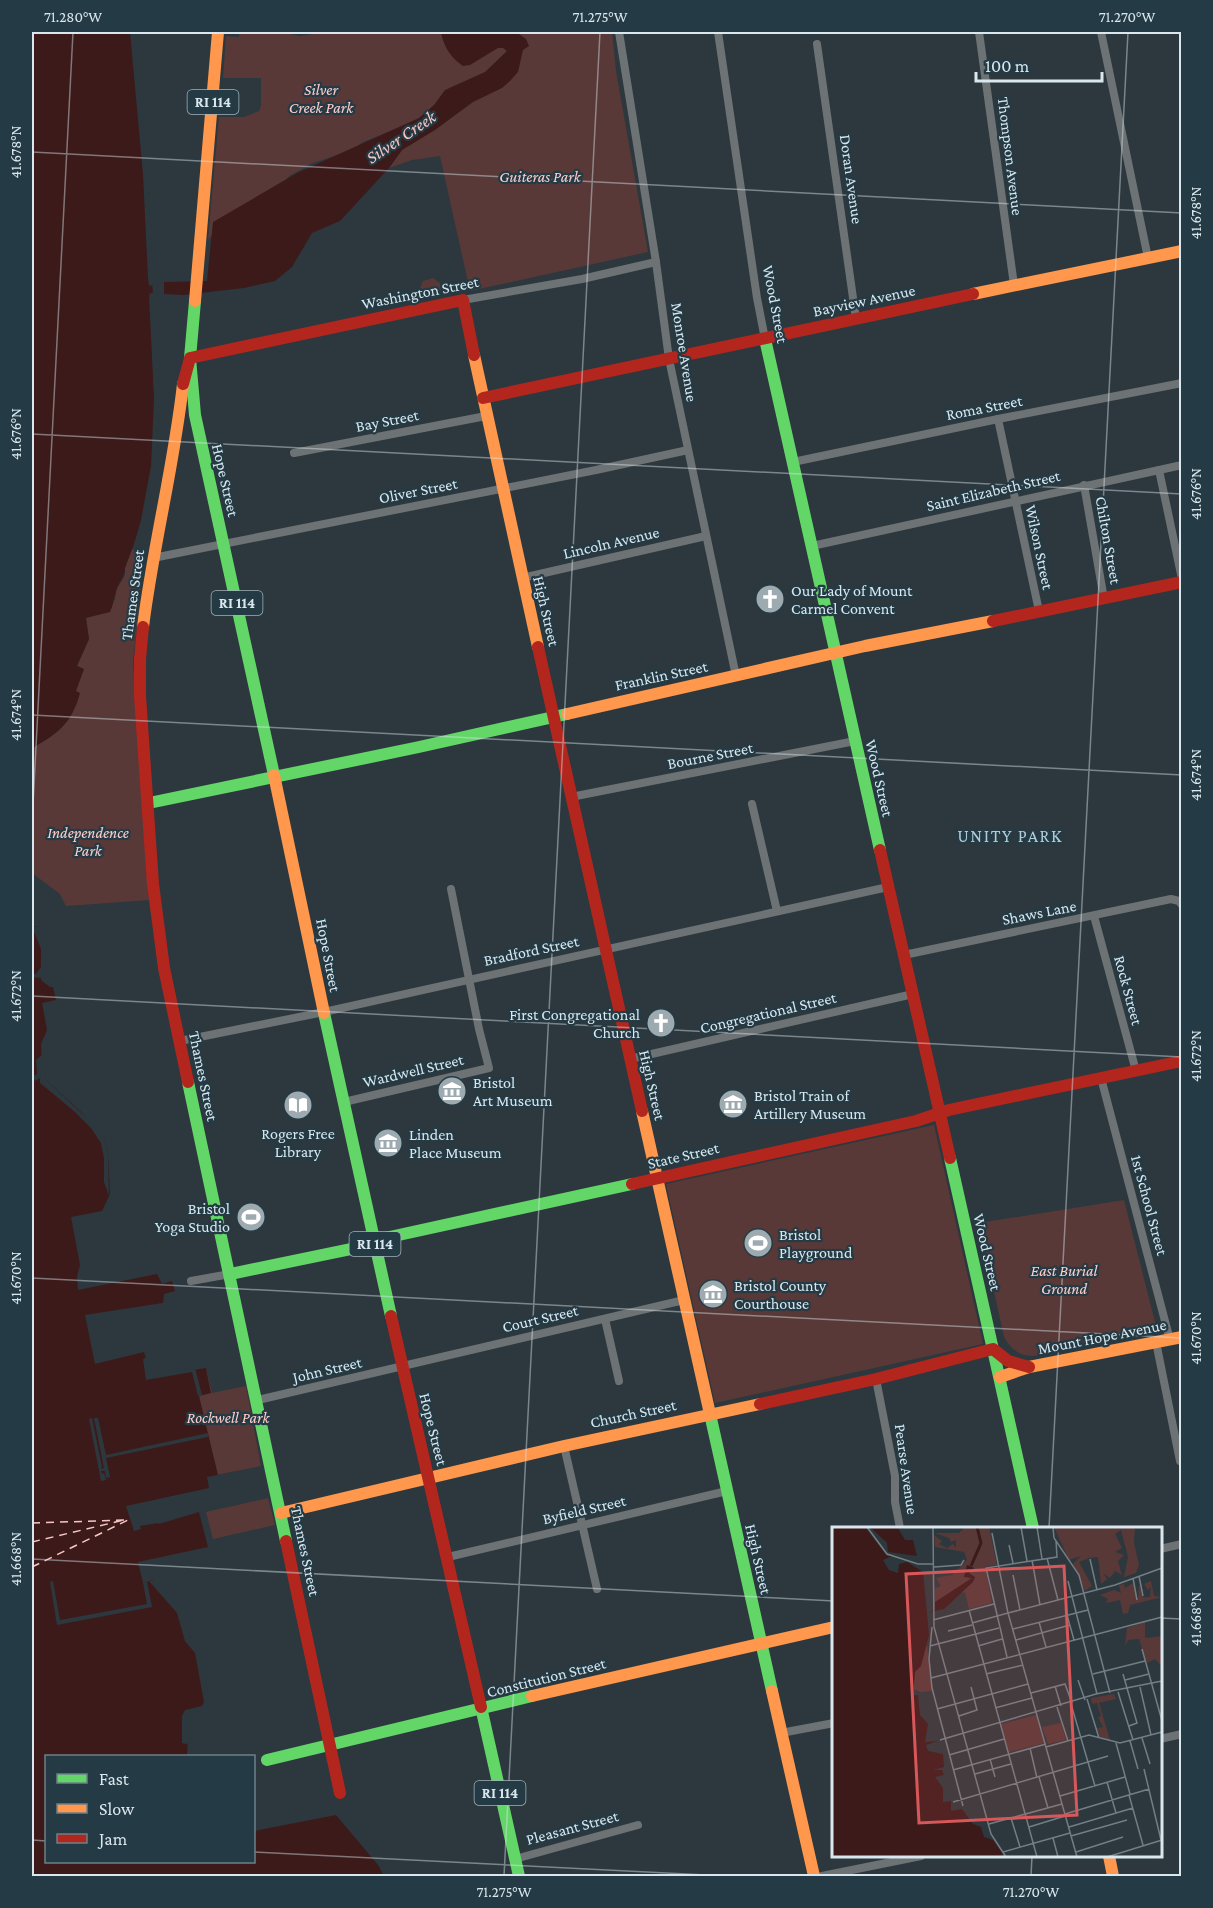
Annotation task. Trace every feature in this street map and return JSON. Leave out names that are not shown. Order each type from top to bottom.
[{"type":"street","name":"Hope Street","points":[[218,32],[190,358],[196,419],[402,1367],[448,1557],[519,1876]]},
{"type":"street","name":"Monroe Avenue","points":[[619,32],[656,262],[669,360],[736,676]]},
{"type":"street","name":"Wood Street","points":[[718,32],[755,286],[765,339],[1033,1527]]},
{"type":"street","name":"Thompson Avenue","points":[[979,32],[1014,285]]},
{"type":"street","points":[[1101,32],[1148,258]]},
{"type":"street","name":"Doran Avenue","points":[[818,44],[856,319]]},
{"type":"street","name":"Bayview Avenue","points":[[483,398],[1182,251]]},
{"type":"street","name":"Washington Street","points":[[190,358],[656,262]]},
{"type":"street","name":"High Street","points":[[463,300],[502,489],[814,1876]]},
{"type":"street","name":"Thames Street","points":[[190,358],[184,377],[178,428],[153,558],[140,659],[153,884],[170,1003],[258,1400],[340,1793]]},
{"type":"street","name":"Roma Street","points":[[793,462],[1182,383]]},
{"type":"street","name":"Bay Street","points":[[294,453],[486,416]]},
{"type":"street","points":[[178,428],[196,419]]},
{"type":"street","name":"Wilson Street","points":[[998,419],[1039,612]]},
{"type":"street","name":"Oliver Street","points":[[153,558],[688,450]]},
{"type":"street","name":"Saint Elizabeth Street","points":[[812,546],[1182,465]]},
{"type":"street","points":[[1159,470],[1182,581]]},
{"type":"street","name":"Chilton Street","points":[[1084,485],[1104,599]]},
{"type":"street","name":"Lincoln Avenue","points":[[522,578],[706,536]]},
{"type":"street","name":"Franklin Street","points":[[149,803],[419,747],[836,653],[1182,581]]},
{"type":"street","name":"Bourne Street","points":[[571,797],[855,741]]},
{"type":"street","points":[[752,804],[777,911]]},
{"type":"street","name":"Bradford Street","points":[[180,1041],[324,1012],[888,887]]},
{"type":"street","points":[[451,889],[469,980]]},
{"type":"street","name":"Shaws Lane","points":[[904,955],[1171,899],[1180,903]]},
{"type":"street","name":"Rock Street","points":[[1094,916],[1136,1071]]},
{"type":"street","name":"Wardwell Street","points":[[344,1102],[489,1068],[469,980]]},
{"type":"street","name":"Congregational Street","points":[[630,1059],[913,993]]},
{"type":"street","name":"State Street","points":[[191,1281],[375,1244],[385,1238],[1182,1061]]},
{"type":"street","name":"1st School Street","points":[[1101,1078],[1176,1338]]},
{"type":"street","name":"Court Street","points":[[402,1367],[684,1300]]},
{"type":"street","points":[[605,1318],[619,1381]]},
{"type":"street","name":"Mount Hope Avenue","points":[[1000,1377],[1029,1367],[1176,1338]]},
{"type":"street","points":[[1156,1342],[1180,1461]]},
{"type":"street","name":"Mount Hope Avenue","points":[[993,1349],[1008,1361],[1029,1367]]},
{"type":"street","name":"Church Street","points":[[281,1513],[709,1413],[876,1379],[993,1349]]},
{"type":"street","name":"John Street","points":[[258,1400],[402,1367]]},
{"type":"street","name":"Pearse Avenue","points":[[876,1379],[895,1476],[895,1502],[900,1527]]},
{"type":"street","points":[[564,1446],[597,1589]]},
{"type":"street","name":"Byfield Street","points":[[448,1557],[727,1491]]},
{"type":"street","points":[[1162,1549],[1182,1545]]},
{"type":"street","name":"Constitution Street","points":[[267,1760],[761,1642],[832,1627]]},
{"type":"street","points":[[781,1733],[832,1723]]},
{"type":"street","points":[[1162,1739],[1182,1734]]},
{"type":"street","name":"Pleasant Street","points":[[515,1859],[638,1825]]},
{"type":"street","points":[[822,1876],[916,1857]]},
{"type":"street","points":[[1108,1857],[1113,1876]]},
{"type":"green space","name":"Silver Creek Park","points":[[239,32],[280,32],[300,36],[326,32],[441,32],[443,41],[504,48],[507,51],[498,65],[432,115],[363,142],[352,150],[313,163],[289,176],[281,186],[229,217],[208,240],[219,117],[244,117],[259,111],[261,106],[261,78],[223,78],[226,36],[239,37]]},
{"type":"green space","name":"Guiteras Park","points":[[505,32],[612,32],[616,71],[648,252],[470,291],[440,156],[412,160],[389,168],[402,150],[520,57],[523,49]]},
{"type":"green space","points":[[433,278],[440,283],[441,290],[421,296],[420,288],[423,281]]},
{"type":"green space","name":"Independence Park","points":[[132,549],[142,554],[133,661],[149,900],[66,906],[60,894],[32,873],[32,748],[49,738],[68,720],[76,703],[79,693],[75,691],[84,669],[77,666],[89,639],[86,618],[115,600],[116,590],[125,576],[125,568]]},
{"type":"green space","points":[[934,1125],[983,1344],[715,1403],[666,1184]]},
{"type":"green space","name":"East Burial Ground","points":[[1124,1200],[1157,1330],[1034,1356],[1016,1351],[1004,1337],[979,1223]]},
{"type":"green space","name":"Rockwell Park","points":[[206,1368],[212,1393],[246,1386],[261,1466],[211,1476],[198,1411],[198,1396]]},
{"type":"green space","points":[[268,1498],[275,1525],[213,1539],[206,1512]]},
{"type":"water","points":[[32,32],[132,32],[158,357],[154,472],[144,517],[110,612],[86,618],[89,639],[77,666],[84,669],[76,691],[80,693],[73,712],[57,732],[32,748]]},
{"type":"water","name":"Silver Creek","points":[[441,32],[466,34],[470,32],[516,32],[526,39],[529,46],[523,50],[518,72],[510,81],[502,88],[473,102],[435,130],[402,150],[389,168],[340,221],[312,233],[292,267],[275,281],[244,288],[183,295],[164,294],[164,282],[207,281],[213,222],[297,173],[419,118],[434,105],[445,90],[485,72],[507,51],[498,48],[470,65],[463,66],[448,51]]},
{"type":"water","points":[[39,926],[47,974],[40,976],[42,981],[53,987],[56,1000],[42,1003],[47,1030],[41,1044],[42,1065],[46,1080],[80,1111],[104,1138],[108,1154],[110,1194],[102,1211],[71,1217],[80,1265],[77,1276],[78,1290],[157,1274],[162,1284],[172,1281],[175,1291],[164,1294],[163,1303],[85,1315],[95,1364],[144,1352],[152,1376],[206,1368],[211,1393],[199,1396],[218,1475],[207,1477],[209,1488],[126,1506],[134,1531],[141,1529],[140,1526],[159,1524],[199,1512],[208,1547],[138,1562],[143,1583],[153,1580],[179,1610],[198,1653],[207,1702],[204,1707],[189,1712],[187,1755],[45,1755],[45,1863],[255,1863],[255,1831],[336,1815],[378,1865],[384,1876],[32,1876],[32,927]]},
{"type":"pier","points":[[130,32],[135,32],[148,188],[154,284],[151,286],[148,278],[143,174]]},
{"type":"pier","points":[[156,292],[160,363],[157,458],[152,492],[138,542],[133,548],[141,520],[151,466],[154,399],[149,295]]},
{"type":"pier","points":[[41,926],[48,946],[45,949],[50,975],[49,977],[32,978],[32,974],[36,974],[41,967],[41,949],[32,927]]},
{"type":"pier","points":[[42,1055],[46,1080],[91,1122],[104,1138],[108,1154],[109,1196],[104,1182],[104,1158],[101,1143],[91,1128],[75,1112],[40,1083],[40,1078],[35,1081],[33,1076],[37,1074],[36,1060]]},
{"type":"pier","points":[[149,1356],[153,1373],[195,1368],[202,1395],[198,1396],[192,1372],[146,1380],[143,1359]]},
{"type":"pier","points":[[92,1418],[101,1469],[104,1468],[94,1418],[98,1418],[106,1455],[208,1433],[208,1437],[106,1458],[110,1477],[106,1478],[105,1471],[101,1471],[106,1480],[101,1481],[89,1419]]},
{"type":"pier","points":[[156,1580],[168,1596],[181,1607],[191,1637],[201,1651],[210,1702],[205,1709],[191,1714],[189,1718],[190,1743],[185,1744],[182,1743],[182,1716],[185,1710],[202,1706],[204,1702],[195,1653],[185,1641],[177,1613],[149,1581]]},
{"type":"pier","points":[[53,1581],[60,1620],[147,1604],[143,1583],[147,1582],[152,1607],[57,1625],[50,1582]]},
{"type":"ferry route","points":[[32,1542],[124,1520]]},
{"type":"ferry route","points":[[32,1523],[127,1520]]},
{"type":"ferry route","points":[[32,1567],[128,1520]]},
{"type":"traffic: fast","points":[[195,301],[190,358],[195,415],[274,775]]},
{"type":"traffic: fast","points":[[765,339],[880,850]]},
{"type":"traffic: fast","points":[[149,803],[567,714]]},
{"type":"traffic: fast","points":[[324,1013],[391,1316]]},
{"type":"traffic: fast","points":[[188,1082],[286,1541]]},
{"type":"traffic: fast","points":[[950,1158],[1033,1527]]},
{"type":"traffic: fast","points":[[230,1274],[365,1246],[385,1238],[632,1184]]},
{"type":"traffic: fast","points":[[710,1414],[772,1691]]},
{"type":"traffic: fast","points":[[267,1760],[532,1696]]},
{"type":"traffic: fast","points":[[481,1707],[519,1876]]},
{"type":"traffic: slow","points":[[195,301],[218,32]]},
{"type":"traffic: slow","points":[[973,294],[1182,251]]},
{"type":"traffic: slow","points":[[474,355],[538,647]]},
{"type":"traffic: slow","points":[[143,627],[183,384]]},
{"type":"traffic: slow","points":[[567,714],[865,646],[993,621]]},
{"type":"traffic: slow","points":[[274,775],[324,1013]]},
{"type":"traffic: slow","points":[[642,1111],[710,1414]]},
{"type":"traffic: slow","points":[[1000,1377],[1029,1367],[1182,1337]]},
{"type":"traffic: slow","points":[[281,1513],[564,1446],[760,1404]]},
{"type":"traffic: slow","points":[[532,1696],[832,1627]]},
{"type":"traffic: slow","points":[[772,1691],[814,1876]]},
{"type":"traffic: slow","points":[[1109,1857],[1113,1876]]},
{"type":"traffic: jam","points":[[483,398],[973,294]]},
{"type":"traffic: jam","points":[[183,384],[190,358],[463,300],[474,355]]},
{"type":"traffic: jam","points":[[993,621],[1182,582]]},
{"type":"traffic: jam","points":[[143,627],[140,696],[153,884],[164,968],[188,1082]]},
{"type":"traffic: jam","points":[[538,647],[642,1111]]},
{"type":"traffic: jam","points":[[880,850],[950,1158]]},
{"type":"traffic: jam","points":[[632,1184],[916,1121],[949,1110],[1182,1061]]},
{"type":"traffic: jam","points":[[391,1316],[481,1707]]},
{"type":"traffic: jam","points":[[760,1404],[876,1379],[993,1349],[1008,1361],[1029,1367]]},
{"type":"traffic: jam","points":[[286,1541],[340,1793]]},
{"type":"place","name":"Our Lady of Mount Carmel Convent","points":[[770,599]]},
{"type":"place","name":"First Congregational Church","points":[[661,1023]]},
{"type":"place","name":"Bristol Art Museum","points":[[452,1091]]},
{"type":"place","name":"Bristol Train of Artillery Museum","points":[[733,1104]]},
{"type":"place","name":"Rogers Free Library","points":[[298,1105]]},
{"type":"place","name":"Linden Place Museum","points":[[388,1143]]},
{"type":"place","name":"Bristol Yoga Studio","points":[[251,1217]]},
{"type":"place","name":"Bristol Playground","points":[[758,1243]]},
{"type":"place","name":"Bristol County Courthouse","points":[[713,1294]]},
{"type":"district","name":"UNITY PARK","points":[[1010,836]]}]
